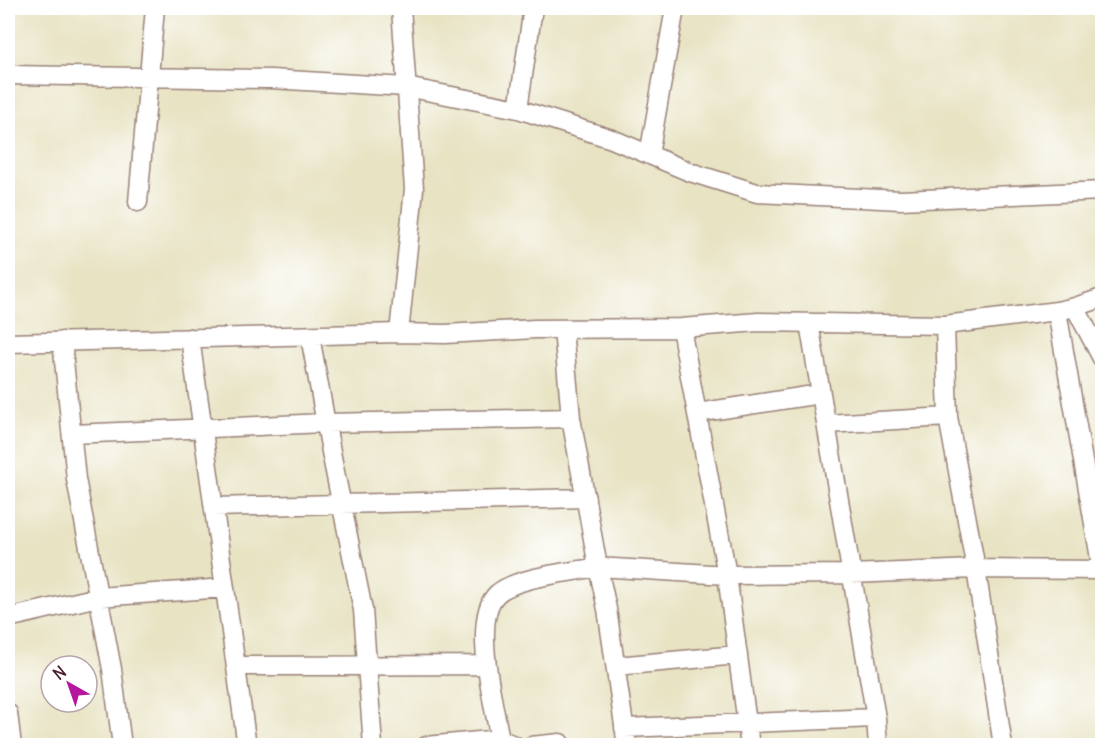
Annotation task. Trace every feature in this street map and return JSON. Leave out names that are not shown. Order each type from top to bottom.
[{"type":"street","points":[[138,202],[155,8]]},
{"type":"street","points":[[399,333],[414,189],[401,8]]},
{"type":"street","points":[[518,109],[533,8]]},
{"type":"street","points":[[649,154],[675,8]]},
{"type":"street","points":[[8,75],[271,79],[406,87],[518,109],[612,139],[690,172],[757,193],[901,200],[1102,191]]},
{"type":"street","points":[[8,343],[399,333],[445,334],[563,328],[681,328],[758,322],[945,325],[1066,309],[1102,298]]},
{"type":"street","points":[[1066,309],[1102,358]]},
{"type":"street","points":[[426,746],[506,743],[486,665],[485,616],[496,594],[519,582],[598,567],[727,575],[850,574],[976,569],[1102,570],[1100,534],[1066,309]]},
{"type":"street","points":[[809,323],[876,718],[878,746]]},
{"type":"street","points":[[945,325],[948,417],[976,569],[1003,746]]},
{"type":"street","points":[[563,328],[571,418],[598,567],[608,609],[626,737],[747,722],[876,718]]},
{"type":"street","points":[[681,328],[727,575],[750,746]]},
{"type":"street","points":[[310,336],[363,610],[373,746]]},
{"type":"street","points":[[190,338],[247,746]]},
{"type":"street","points":[[62,341],[76,479],[112,669],[122,746]]},
{"type":"street","points":[[697,413],[820,393]]},
{"type":"street","points":[[826,424],[948,417]]},
{"type":"street","points":[[72,434],[325,423],[571,418]]},
{"type":"street","points":[[214,507],[585,498]]},
{"type":"street","points":[[8,618],[98,597],[225,588]]},
{"type":"street","points":[[616,666],[738,655]]},
{"type":"street","points":[[236,666],[486,665]]},
{"type":"street","points":[[8,713],[12,746]]},
{"type":"street","points":[[531,746],[560,742]]}]
